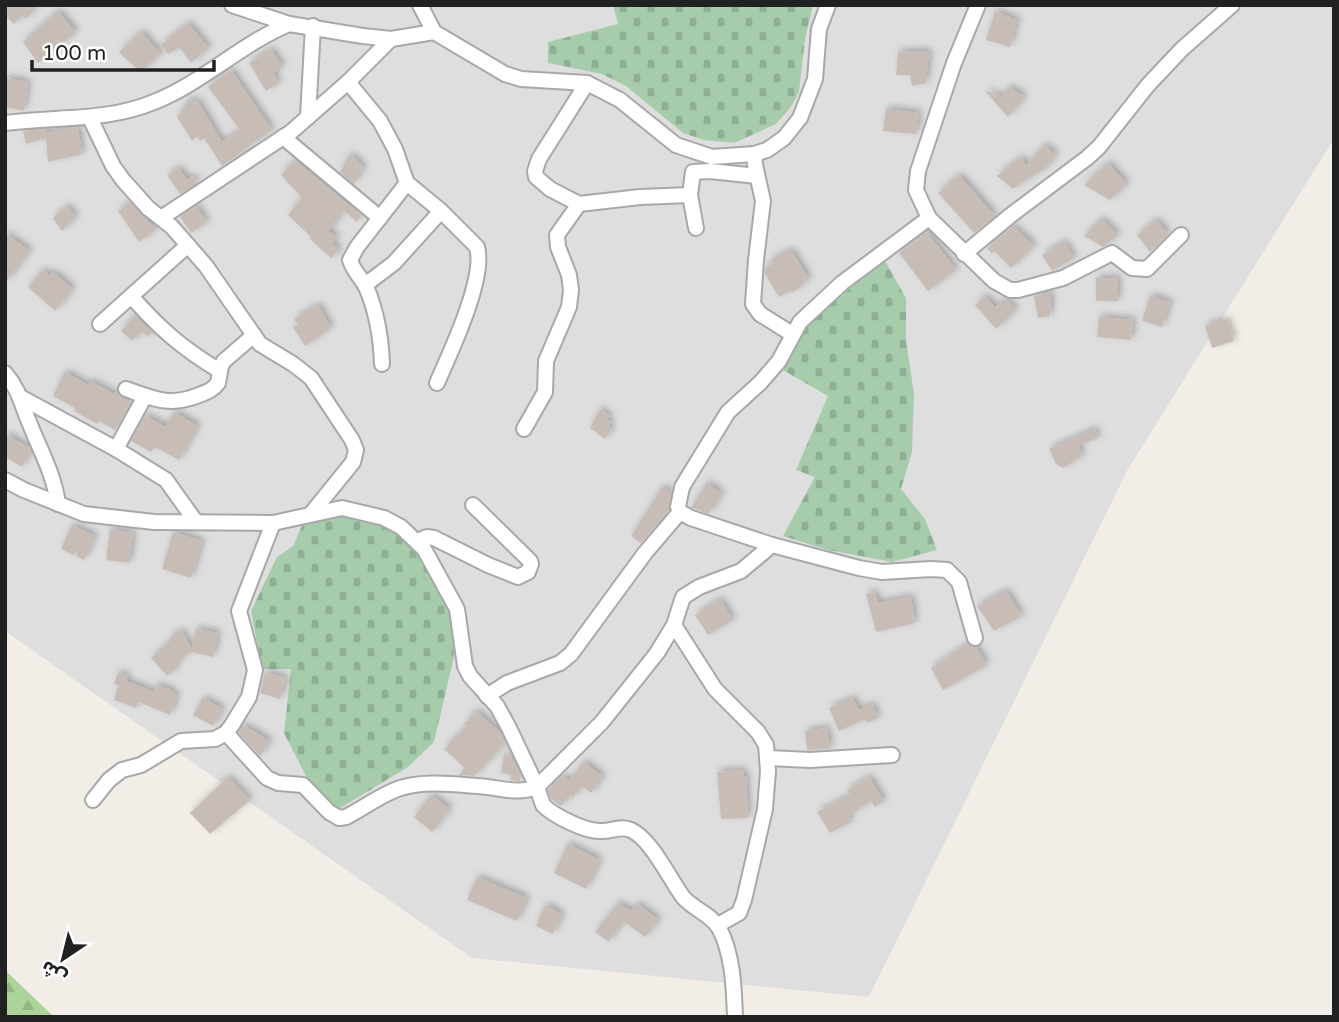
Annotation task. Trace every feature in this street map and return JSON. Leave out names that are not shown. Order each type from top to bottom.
[{"type":"street","points":[[232,5],[289,23],[391,39],[434,32]]},
{"type":"street","points":[[420,5],[434,32],[505,74],[521,79],[587,83],[620,100],[676,145],[712,157],[754,154],[775,146],[792,129],[803,112],[815,79],[819,29],[828,5]]},
{"type":"street","points":[[978,5],[954,63],[918,171],[916,190],[929,218],[998,285],[1010,290],[1069,275],[1113,252],[1132,268],[1147,269],[1181,235]]},
{"type":"street","points":[[964,254],[1087,158],[1182,49],[1232,5]]},
{"type":"street","points":[[5,123],[90,118],[122,113],[156,102],[268,32],[289,23]]},
{"type":"street","points":[[308,117],[313,26]]},
{"type":"street","points":[[161,218],[283,137],[348,82],[391,39]]},
{"type":"street","points":[[348,82],[380,121],[395,149],[407,183],[441,211],[474,244],[478,253],[467,307],[437,383]]},
{"type":"street","points":[[587,83],[539,159],[536,177],[550,189],[579,204],[690,195]]},
{"type":"street","points":[[90,118],[113,166],[123,180],[206,265],[254,335],[267,349],[311,378],[344,427],[356,450],[353,462],[312,514]]},
{"type":"street","points":[[283,137],[380,218]]},
{"type":"street","points":[[754,154],[763,201],[755,260],[753,304],[760,314],[792,334]]},
{"type":"street","points":[[696,228],[690,195],[692,173],[696,171],[757,176]]},
{"type":"street","points":[[382,364],[379,324],[365,285],[350,260],[357,247],[407,183]]},
{"type":"street","points":[[524,429],[545,392],[546,361],[569,307],[570,282],[558,247],[557,235],[579,204]]},
{"type":"street","points":[[365,285],[394,263],[441,211]]},
{"type":"street","points":[[488,696],[507,683],[566,660],[645,553],[680,512],[682,487],[714,438],[722,420],[779,361],[792,334],[811,309],[929,218]]},
{"type":"street","points":[[100,324],[188,245]]},
{"type":"street","points":[[131,296],[179,345],[220,371]]},
{"type":"street","points":[[126,389],[169,402],[185,401],[214,388],[224,361],[254,335]]},
{"type":"street","points":[[5,373],[22,398],[28,419],[56,483],[58,504]]},
{"type":"street","points":[[116,449],[145,396]]},
{"type":"street","points":[[22,398],[116,449],[166,480],[195,522]]},
{"type":"street","points":[[5,480],[84,514],[154,522],[273,523],[342,508],[391,521],[418,541],[457,609],[465,666],[470,676],[497,706],[544,806],[582,828],[598,831],[620,827],[634,831],[685,899],[718,925],[731,969],[735,1017]]},
{"type":"street","points":[[418,541],[427,537],[434,538],[518,577],[528,572],[530,561],[473,505]]},
{"type":"street","points":[[680,512],[772,545],[882,572],[947,570],[959,582],[975,638]]},
{"type":"street","points":[[93,800],[115,774],[141,765],[171,746],[187,740],[215,739],[226,733],[251,691],[255,670],[239,611],[273,523]]},
{"type":"street","points":[[226,733],[267,778],[278,783],[303,785],[329,812],[339,818],[346,817],[397,789],[413,786],[457,784],[513,791],[537,787],[601,722],[657,653],[674,625],[681,599],[686,594],[741,570],[772,545]]},
{"type":"street","points":[[674,625],[715,689],[762,737],[768,758],[765,808],[744,900],[739,913],[718,925]]},
{"type":"street","points":[[768,758],[810,760],[892,755]]},
{"type":"shaded area","points":[[5,5],[1334,5],[1334,139],[1128,469],[869,997],[472,958],[5,631]]},
{"type":"green space","points":[[613,5],[813,5],[805,39],[799,92],[791,107],[776,124],[734,143],[704,140],[683,133],[626,86],[602,74],[548,63],[548,42],[618,24]]},
{"type":"green space","points":[[885,261],[906,298],[906,340],[914,394],[912,452],[901,489],[925,519],[937,550],[892,562],[828,550],[783,536],[815,477],[796,470],[828,396],[781,369],[801,327]]},
{"type":"green space","points":[[334,509],[381,523],[412,542],[451,615],[454,657],[434,742],[408,767],[337,810],[312,788],[284,733],[291,669],[262,669],[251,611],[277,557],[293,546],[305,518]]},
{"type":"green space","points":[[5,970],[54,1017],[5,1017]]},
{"type":"building","points":[[9,5],[38,5],[26,19],[22,15],[14,24],[5,15]]},
{"type":"building","points":[[58,11],[76,32],[38,63],[23,42]]},
{"type":"building","points":[[995,11],[1017,20],[1010,47],[986,40]]},
{"type":"building","points":[[188,23],[209,48],[191,63],[179,47],[168,54],[161,45]]},
{"type":"building","points":[[141,32],[161,54],[140,72],[119,52]]},
{"type":"building","points":[[271,49],[283,67],[273,73],[279,83],[266,91],[249,63]]},
{"type":"building","points":[[929,51],[926,83],[912,86],[910,75],[896,75],[898,52]]},
{"type":"building","points":[[231,70],[272,130],[222,166],[204,138],[200,141],[198,136],[192,141],[177,117],[190,98],[193,103],[197,100],[222,142],[240,130],[208,87]]},
{"type":"building","points":[[5,78],[28,82],[24,111],[5,107]]},
{"type":"building","points":[[1009,87],[1025,97],[1008,117],[984,90],[1002,97]]},
{"type":"building","points":[[886,109],[919,113],[916,134],[883,131]]},
{"type":"building","points":[[78,127],[82,154],[48,162],[46,138],[26,144],[23,131],[45,129],[46,133]]},
{"type":"building","points":[[1044,145],[1056,155],[1042,172],[1013,189],[997,176],[1021,157],[1026,166]]},
{"type":"building","points":[[350,154],[364,167],[354,184],[340,172]]},
{"type":"building","points":[[295,160],[361,215],[357,222],[344,211],[328,231],[337,237],[332,244],[340,250],[331,258],[288,215],[302,198],[281,175]]},
{"type":"building","points":[[1108,163],[1127,184],[1110,200],[1084,185]]},
{"type":"building","points":[[179,168],[187,180],[193,176],[197,183],[180,194],[167,175]]},
{"type":"building","points":[[959,175],[995,216],[974,233],[938,193]]},
{"type":"building","points":[[130,202],[156,230],[139,242],[118,211]]},
{"type":"building","points":[[67,206],[76,217],[62,231],[53,218]]},
{"type":"building","points":[[196,206],[207,222],[191,233],[180,217]]},
{"type":"building","points":[[1101,219],[1118,235],[1103,247],[1084,236]]},
{"type":"building","points":[[1156,220],[1168,234],[1150,252],[1137,235]]},
{"type":"building","points":[[1013,226],[1034,246],[1011,268],[994,251],[992,254],[987,248]]},
{"type":"building","points":[[927,232],[956,270],[928,291],[899,253]]},
{"type":"building","points":[[5,233],[30,251],[5,283]]},
{"type":"building","points":[[1064,242],[1074,258],[1052,271],[1042,255]]},
{"type":"building","points":[[791,250],[809,279],[792,293],[791,290],[779,297],[765,274],[765,268],[773,263],[771,260]]},
{"type":"building","points":[[43,270],[50,276],[53,272],[73,289],[55,311],[28,287]]},
{"type":"building","points":[[1096,278],[1118,278],[1118,301],[1096,301]]},
{"type":"building","points":[[1051,293],[1050,316],[1038,318],[1034,296]]},
{"type":"building","points":[[985,296],[995,307],[1006,299],[1016,310],[996,329],[975,305]]},
{"type":"building","points":[[1150,296],[1170,302],[1162,327],[1142,321]]},
{"type":"building","points":[[318,305],[331,328],[305,346],[293,327],[298,325],[294,319]]},
{"type":"building","points":[[135,315],[152,332],[148,337],[142,331],[132,341],[121,331]]},
{"type":"building","points":[[1099,317],[1133,320],[1131,340],[1097,337]]},
{"type":"building","points":[[1227,319],[1234,341],[1212,348],[1205,326]]},
{"type":"building","points":[[65,372],[88,385],[90,381],[114,394],[116,391],[122,398],[131,401],[115,430],[99,421],[97,424],[53,396]]},
{"type":"building","points":[[600,409],[610,416],[607,419],[611,422],[608,426],[612,429],[605,439],[590,428]]},
{"type":"building","points":[[174,412],[198,426],[179,460],[155,447],[151,452],[131,441],[145,415],[166,427]]},
{"type":"building","points":[[1095,429],[1098,438],[1079,445],[1082,456],[1063,468],[1056,464],[1049,449]]},
{"type":"building","points":[[5,434],[30,448],[31,452],[22,467],[5,457]]},
{"type":"building","points":[[707,483],[722,494],[708,514],[691,507]]},
{"type":"building","points":[[662,487],[671,493],[669,510],[641,543],[631,536]]},
{"type":"building","points":[[72,525],[95,536],[84,560],[76,556],[78,550],[73,555],[61,549]]},
{"type":"building","points":[[110,529],[133,533],[129,563],[106,560]]},
{"type":"building","points":[[173,532],[202,541],[191,578],[162,569]]},
{"type":"building","points":[[1006,591],[1022,616],[994,631],[977,606]]},
{"type":"building","points":[[875,592],[878,603],[911,597],[915,623],[876,632],[866,594]]},
{"type":"building","points":[[720,599],[733,620],[708,635],[695,615]]},
{"type":"building","points":[[196,629],[218,633],[213,657],[191,652]]},
{"type":"building","points":[[182,631],[192,650],[175,664],[178,667],[167,676],[151,658],[171,640],[170,637]]},
{"type":"building","points":[[968,644],[976,647],[987,665],[943,690],[931,668]]},
{"type":"building","points":[[265,672],[286,678],[280,699],[260,693]]},
{"type":"building","points":[[118,673],[128,676],[126,681],[154,692],[156,685],[169,689],[177,696],[170,715],[139,702],[136,708],[114,700],[119,685],[114,684]]},
{"type":"building","points":[[203,698],[223,709],[213,726],[193,715]]},
{"type":"building","points":[[853,698],[859,710],[872,704],[878,718],[867,723],[865,719],[839,731],[829,708]]},
{"type":"building","points":[[476,711],[501,733],[505,743],[474,776],[459,775],[465,768],[444,749],[467,726],[464,724]]},
{"type":"building","points":[[243,725],[270,741],[260,756],[238,732]]},
{"type":"building","points":[[827,728],[830,749],[807,750],[805,731]]},
{"type":"building","points":[[504,754],[511,756],[521,775],[520,781],[510,780],[511,775],[501,773]]},
{"type":"building","points":[[584,762],[603,777],[591,793],[582,786],[561,806],[551,799],[548,790],[562,776],[569,781]]},
{"type":"building","points":[[743,770],[746,776],[748,818],[721,819],[717,772]]},
{"type":"building","points":[[228,777],[250,800],[210,834],[190,813]]},
{"type":"building","points":[[869,777],[884,801],[875,807],[871,801],[848,816],[851,822],[830,833],[817,812],[851,795],[847,790]]},
{"type":"building","points":[[431,795],[450,809],[432,832],[414,817]]},
{"type":"building","points":[[568,844],[600,860],[586,889],[554,873]]},
{"type":"building","points":[[477,877],[527,898],[517,921],[467,900]]},
{"type":"building","points":[[618,903],[631,911],[637,904],[659,920],[645,937],[623,921],[609,942],[595,932]]},
{"type":"building","points":[[545,905],[562,914],[553,934],[536,926]]}]
